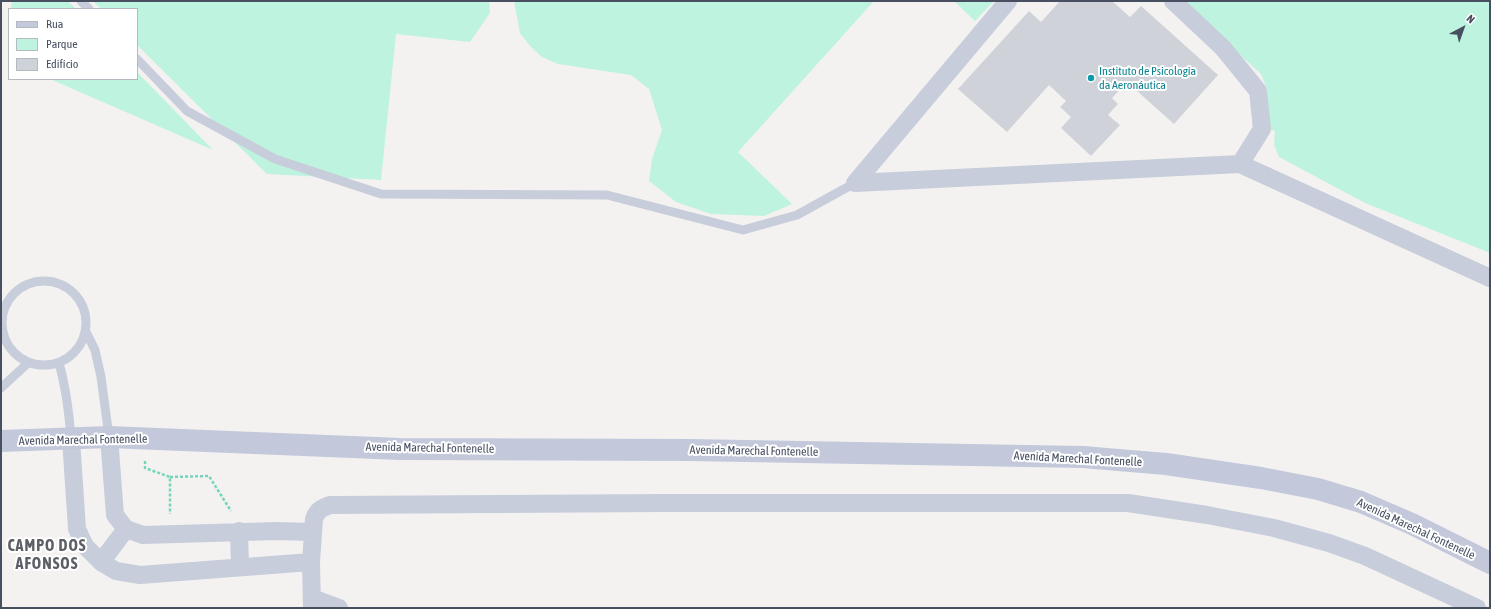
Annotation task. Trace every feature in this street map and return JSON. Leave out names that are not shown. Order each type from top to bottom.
[{"type":"main road","name":"Avenida Marechal Fontenelle","points":[[1,441],[109,437],[400,449],[689,450],[1075,457],[1166,464],[1268,479],[1318,489],[1361,502],[1412,524],[1490,563]]},
{"type":"street","points":[[855,183],[1008,1]]},
{"type":"street","points":[[1173,1],[1223,48],[1258,91],[1262,129],[1240,164]]},
{"type":"street","points":[[855,183],[1240,164],[1490,278]]},
{"type":"street","points":[[109,437],[115,515],[126,529],[143,535],[277,531],[313,526]]},
{"type":"street","points":[[71,439],[77,529],[85,546],[101,562],[116,571],[140,575],[311,562]]},
{"type":"street","points":[[339,608],[312,603],[311,562],[313,526],[316,513],[321,508],[330,505],[1128,503],[1207,515],[1274,528],[1329,543],[1365,556],[1477,608]]},
{"type":"street","points":[[101,562],[126,529]]},
{"type":"street","points":[[239,532],[240,568]]},
{"type":"lane","points":[[138,60],[187,111],[275,159],[381,194],[607,195],[743,230],[797,215],[855,183]]},
{"type":"lane","points":[[35,282],[49,282],[62,285],[74,293],[82,305],[86,318],[86,332],[81,345],[71,356],[59,363],[44,366],[29,362],[18,356],[2,335],[2,321],[5,308],[12,296],[23,287],[35,282]]},
{"type":"lane","points":[[86,332],[95,350],[101,377],[109,437]]},
{"type":"lane","points":[[1,388],[29,362]]},
{"type":"lane","points":[[59,363],[65,385],[71,439]]},
{"type":"path","points":[[142,439],[145,468],[170,478],[209,476],[232,511],[224,512]]},
{"type":"path","points":[[165,515],[171,514],[170,478]]},
{"type":"green space","points":[[12,1],[68,1],[75,8],[11,8]]},
{"type":"green space","points":[[93,1],[489,1],[490,13],[470,42],[396,34],[381,180],[267,174],[138,46],[138,8],[100,8]]},
{"type":"green space","points":[[514,1],[874,1],[738,152],[792,204],[764,216],[711,214],[676,202],[649,181],[652,159],[662,130],[649,89],[631,75],[558,64],[542,57],[530,46],[520,33]]},
{"type":"green space","points":[[954,1],[994,1],[975,21]]},
{"type":"green space","points":[[1181,1],[1490,1],[1490,253],[1365,203],[1279,157],[1274,145],[1275,131],[1269,129],[1267,89],[1261,74]]},
{"type":"green space","points":[[138,73],[213,150],[52,80],[138,80]]},
{"type":"building","name":"Instituto de Psicologia da Aeronáutica","points":[[1060,1],[1112,1],[1130,17],[1141,6],[1218,75],[1174,124],[1127,82],[1112,98],[1118,104],[1108,115],[1120,125],[1091,156],[1061,128],[1071,117],[1060,107],[1066,101],[1049,85],[1007,132],[958,89],[1029,11],[1041,22]]},
{"type":"place","name":"Instituto de Psicologia da Aeronáutica","points":[[1091,78]]},
{"type":"district","name":"CAMPO DOS AFONSOS","points":[[47,555]]}]
